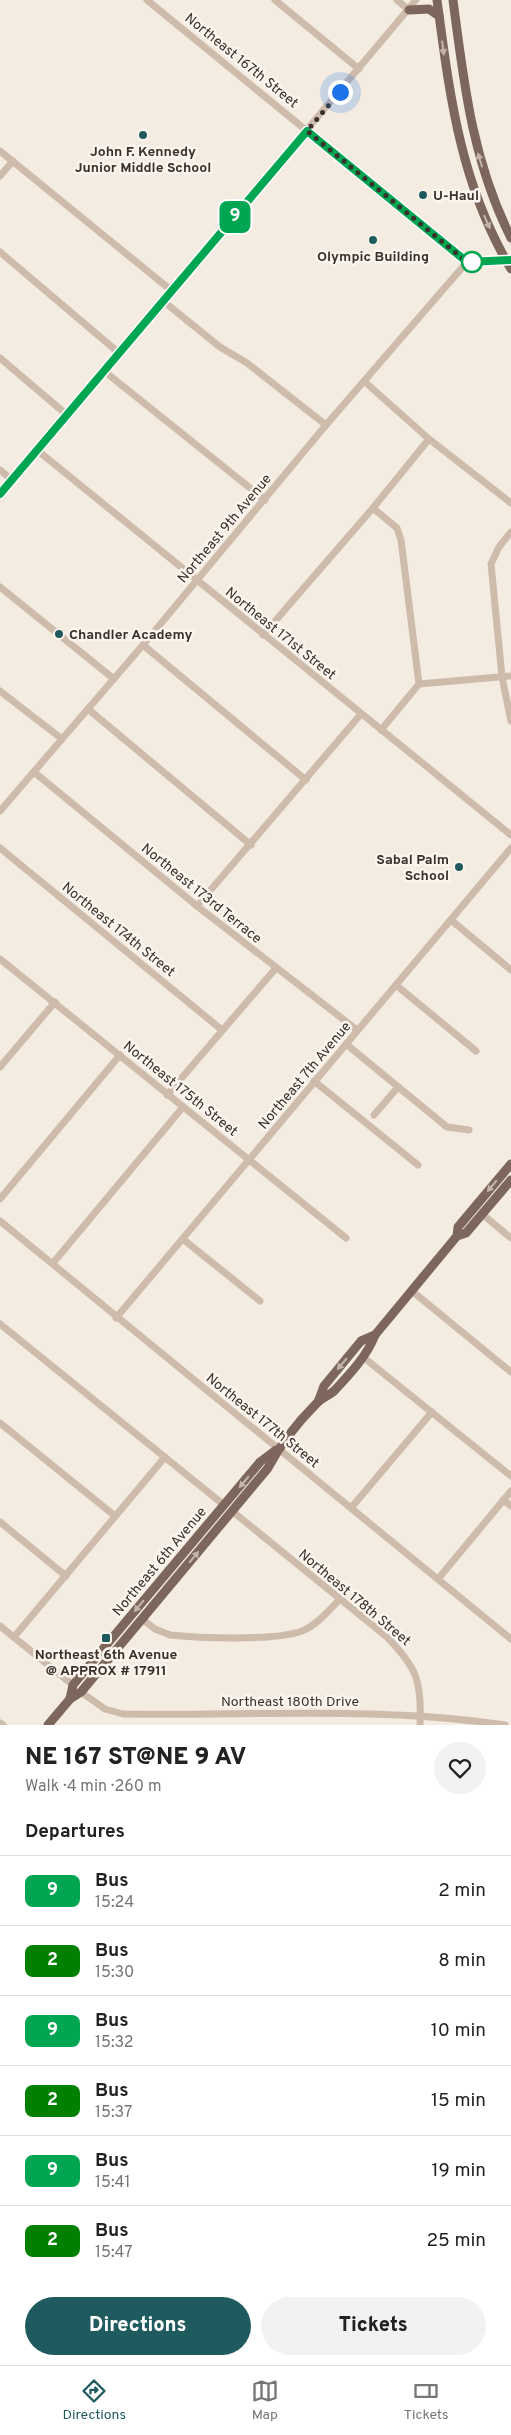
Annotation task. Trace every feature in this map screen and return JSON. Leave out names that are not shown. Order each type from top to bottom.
[{"type":"main road","points":[[437,0],[451,108],[465,163],[475,194],[508,259],[511,269]]},
{"type":"main road","points":[[453,0],[473,136],[488,184],[511,238]]},
{"type":"main road","points":[[408,10],[429,9],[439,16]]},
{"type":"main road","name":"Northeast 6th Avenue","points":[[457,1236],[458,1227],[511,1164]]},
{"type":"main road","name":"Northeast 6th Avenue","points":[[70,1699],[74,1685],[260,1462],[278,1448],[318,1402],[333,1392],[370,1349],[375,1335],[457,1236],[466,1233],[511,1180]]},
{"type":"main road","name":"Northeast 6th Avenue","points":[[318,1402],[324,1386],[360,1342],[375,1335]]},
{"type":"main road","name":"Northeast 6th Avenue","points":[[48,1725],[70,1699],[81,1692],[232,1512],[268,1468],[278,1448]]},
{"type":"street","name":"Northeast 167th Street","points":[[147,0],[467,262]]},
{"type":"street","points":[[275,0],[359,69]]},
{"type":"street","points":[[397,0],[408,10]]},
{"type":"street","points":[[0,494],[416,0]]},
{"type":"street","points":[[0,151],[172,291]]},
{"type":"street","points":[[0,176],[13,161]]},
{"type":"street","points":[[0,252],[119,353]]},
{"type":"street","points":[[467,262],[484,263],[508,259]]},
{"type":"street","name":"Northeast 9th Avenue","points":[[0,811],[114,680],[326,425],[467,262]]},
{"type":"street","points":[[163,301],[220,347],[247,363],[326,425]]},
{"type":"street","points":[[0,358],[67,415]]},
{"type":"street","points":[[104,371],[265,500]]},
{"type":"street","points":[[365,382],[429,439],[511,503]]},
{"type":"street","points":[[263,635],[429,439]]},
{"type":"street","name":"Northeast 171st Street","points":[[37,450],[511,835]]},
{"type":"street","points":[[0,470],[12,480]]},
{"type":"street","points":[[372,508],[397,528],[401,540],[419,684]]},
{"type":"street","points":[[511,532],[499,547],[491,564],[502,678],[511,720]]},
{"type":"street","points":[[0,587],[114,680]]},
{"type":"street","points":[[143,645],[306,780]]},
{"type":"street","points":[[381,730],[419,684],[511,676]]},
{"type":"street","points":[[0,691],[62,740]]},
{"type":"street","points":[[88,709],[251,845]]},
{"type":"street","points":[[197,906],[361,714]]},
{"type":"street","name":"Northeast 173rd Terrace","points":[[34,772],[197,906],[357,1030]]},
{"type":"street","name":"Northeast 174th Street","points":[[0,848],[222,1030]]},
{"type":"street","name":"Northeast 7th Avenue","points":[[116,1318],[184,1240],[314,1081],[511,848]]},
{"type":"street","points":[[451,920],[511,970]]},
{"type":"street","name":"Northeast 175th Street","points":[[0,959],[346,1238]]},
{"type":"street","points":[[168,1094],[276,968]]},
{"type":"street","points":[[396,985],[476,1051]]},
{"type":"street","points":[[0,1067],[55,1002]]},
{"type":"street","points":[[346,1044],[447,1127],[469,1130]]},
{"type":"street","points":[[0,1199],[120,1055]]},
{"type":"street","points":[[314,1081],[418,1165]]},
{"type":"street","points":[[374,1115],[398,1087]]},
{"type":"street","points":[[53,1263],[183,1107]]},
{"type":"street","points":[[482,1214],[511,1238]]},
{"type":"street","name":"Northeast 177th Street","points":[[0,1221],[53,1263],[116,1318],[511,1639]]},
{"type":"street","points":[[184,1240],[260,1301]]},
{"type":"street","points":[[412,1291],[511,1372]]},
{"type":"street","points":[[0,1324],[224,1505]]},
{"type":"street","points":[[363,1357],[511,1476]]},
{"type":"street","points":[[351,1508],[432,1412]]},
{"type":"street","points":[[0,1423],[115,1516]]},
{"type":"street","points":[[14,1637],[165,1457]]},
{"type":"street","points":[[438,1579],[511,1491]]},
{"type":"street","points":[[503,1500],[511,1506]]},
{"type":"street","name":"Northeast 178th Street","points":[[232,1512],[387,1637],[407,1657],[418,1682],[420,1725]]},
{"type":"street","points":[[0,1522],[66,1576]]},
{"type":"street","points":[[142,1619],[155,1629],[170,1635],[283,1636],[303,1630],[319,1619],[340,1599]]},
{"type":"street","points":[[0,1626],[74,1685]]},
{"type":"street","name":"Northeast 180th Drive","points":[[81,1692],[105,1709],[123,1714],[420,1714],[505,1725]]},
{"type":"bus line","name":"9","points":[[0,494],[307,131],[467,262],[484,263],[505,259],[511,260]]},
{"type":"place","name":"John F. Kennedy Junior Middle School","points":[[143,135]]},
{"type":"place","name":"U-Haul","points":[[423,195]]},
{"type":"place","name":"Olympic Building","points":[[373,240]]},
{"type":"place","name":"Chandler Academy","points":[[59,634]]},
{"type":"place","name":"Sabal Palm School","points":[[459,867]]},
{"type":"place","name":"Northeast 6th Avenue @ APPROX # 17911","points":[[106,1638]]},
{"type":"route","points":[[340,92],[307,131],[467,262],[472,262]]}]
